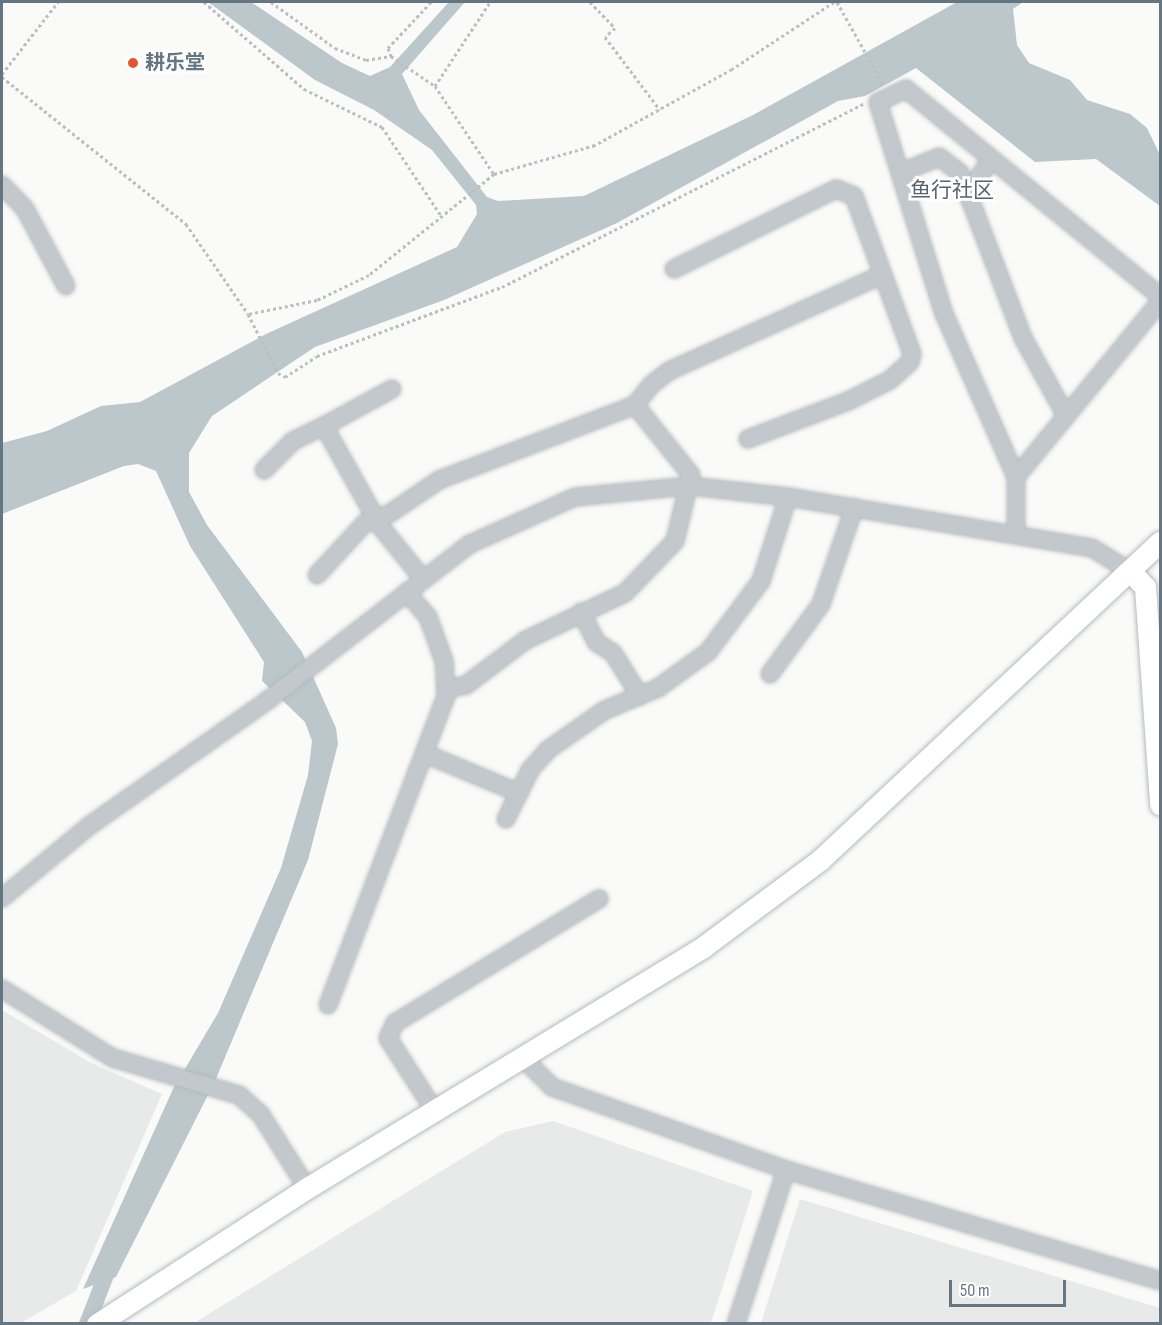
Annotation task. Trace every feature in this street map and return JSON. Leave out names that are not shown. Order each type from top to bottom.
[{"type":"main road","points":[[105,1319],[307,1188],[703,947],[820,860],[1161,542]]},
{"type":"main road","points":[[1131,572],[1145,587],[1161,804]]},
{"type":"street","points":[[1016,531],[1016,477],[944,314],[878,102],[888,91],[906,89],[1161,296]]},
{"type":"street","points":[[900,173],[939,157],[960,173],[1023,338],[1066,416]]},
{"type":"street","points":[[967,195],[992,159]]},
{"type":"street","points":[[2,186],[25,209],[66,286]]},
{"type":"street","points":[[674,268],[836,189],[854,196],[912,354],[910,362],[890,380],[848,401],[748,439]]},
{"type":"street","points":[[317,575],[365,523],[376,519],[439,480],[635,405],[669,371],[882,275]]},
{"type":"street","points":[[1016,477],[1161,302]]},
{"type":"street","points":[[264,470],[293,441],[392,389]]},
{"type":"street","points":[[446,689],[466,685],[526,640],[625,593],[658,565],[675,541],[690,486],[690,475],[635,405]]},
{"type":"street","points":[[324,426],[376,519],[423,579]]},
{"type":"street","points":[[2,898],[89,826],[268,700],[470,544],[575,497],[690,486],[788,497],[1016,531],[1092,548],[1131,572]]},
{"type":"street","points":[[506,819],[530,770],[549,749],[604,710],[640,696],[708,652],[742,612],[774,550],[788,497]]},
{"type":"street","points":[[770,674],[821,604],[854,508]]},
{"type":"street","points":[[328,1005],[428,755],[446,689],[444,661],[428,617],[406,592]]},
{"type":"street","points":[[581,612],[596,642],[613,653],[640,696]]},
{"type":"street","points":[[428,755],[519,793]]},
{"type":"street","points":[[434,1110],[388,1038],[395,1023],[598,899]]},
{"type":"street","points":[[2,989],[113,1058],[172,1078],[239,1095],[261,1115],[307,1188]]},
{"type":"street","points":[[521,1056],[552,1087],[786,1170],[1161,1281]]},
{"type":"street","points":[[736,1323],[786,1170]]},
{"type":"path","points":[[58,2],[2,76],[186,224],[253,322],[278,373],[285,377],[317,356],[502,287],[817,125],[888,91],[863,44],[836,2],[660,110],[569,156],[494,174],[369,275],[317,300],[248,314]]},
{"type":"path","points":[[204,2],[304,89],[382,127],[442,217]]},
{"type":"path","points":[[271,2],[334,48],[366,60],[391,56],[435,86],[494,174]]},
{"type":"path","points":[[391,56],[393,39],[431,2]]},
{"type":"path","points":[[435,86],[490,2]]},
{"type":"path","points":[[590,2],[615,28],[605,37],[660,110]]},
{"type":"shaded area","points":[[208,2],[251,2],[342,63],[370,76],[390,67],[449,2],[465,2],[402,74],[419,110],[487,197],[498,201],[584,196],[753,115],[957,2],[1023,2],[1013,9],[1017,45],[1029,63],[1070,80],[1087,100],[1130,114],[1147,128],[1160,155],[1160,206],[1096,159],[1035,162],[916,68],[865,96],[838,101],[617,223],[444,300],[315,347],[212,416],[189,453],[189,492],[207,525],[302,652],[336,728],[338,744],[308,860],[215,1081],[116,1277],[83,1289],[173,1089],[218,1013],[281,868],[308,775],[312,741],[305,722],[262,681],[264,662],[190,546],[156,471],[138,464],[124,466],[2,514],[2,443],[47,431],[101,406],[140,402],[266,334],[457,247],[477,214],[476,205],[432,150],[374,110],[315,80]]},
{"type":"shaded area","points":[[2,1010],[91,1063],[162,1094],[76,1291],[21,1323],[2,1323]]},
{"type":"shaded area","points":[[553,1121],[753,1191],[711,1323],[194,1323],[505,1132]]},
{"type":"shaded area","points":[[800,1199],[1160,1308],[1160,1323],[761,1323]]},
{"type":"waterway","points":[[87,1324],[112,1260]]},
{"type":"place","name":"耕乐堂","points":[[133,63]]},
{"type":"district","name":"鱼行社区","points":[[952,191]]}]
